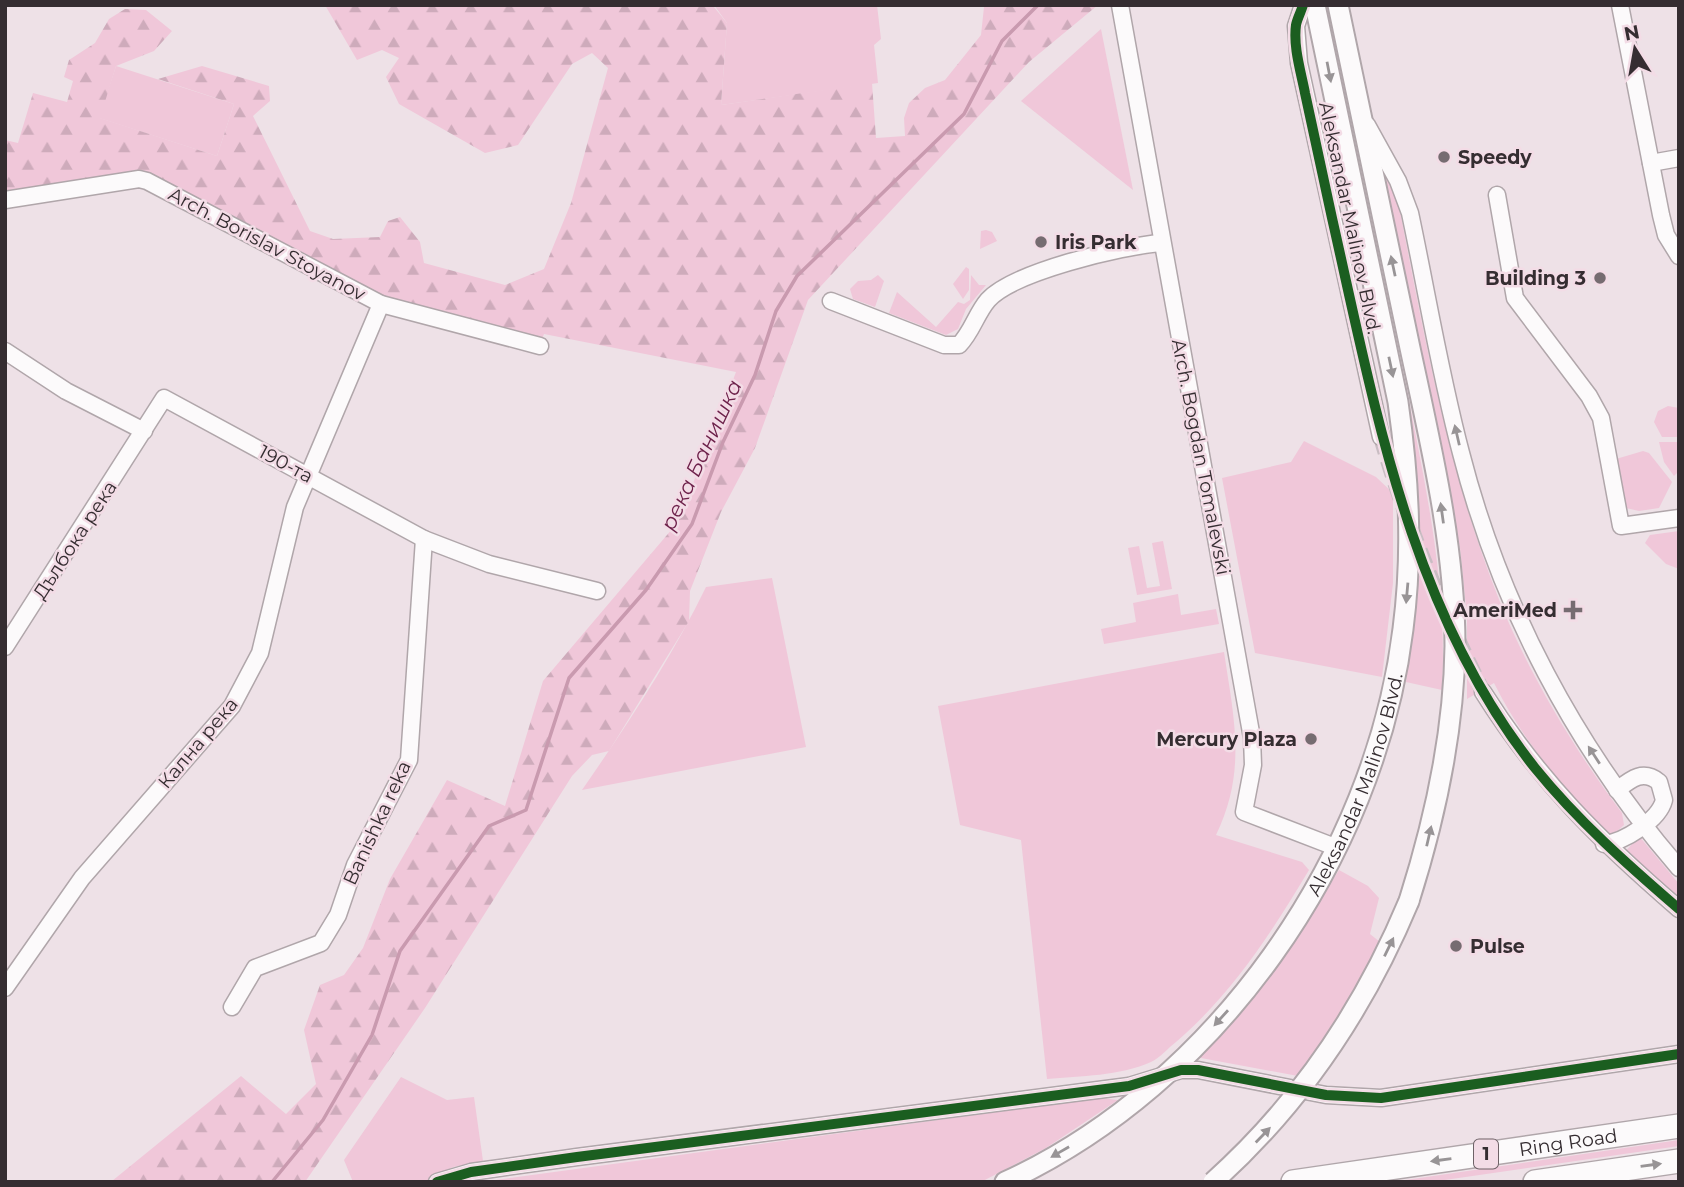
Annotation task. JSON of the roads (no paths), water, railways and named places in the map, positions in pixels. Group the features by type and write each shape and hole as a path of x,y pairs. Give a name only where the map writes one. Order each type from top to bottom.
{"highway":[{"name":"Ring Road","path":"1293,1182 1679,1126"},
{"name":"Ring Road","path":"1535,1182 1679,1161"}],"main road":[{"name":"Aleksandar Malinov Blvd.","path":"1005,1182 1069,1147 1124,1109 1166,1074 1223,1017 1297,915 1335,847 1379,739 1394,680 1406,596 1410,510 1398,402 1315,5"},
{"name":"Aleksandar Malinov Blvd.","path":"1213,1182 1271,1126 1324,1059 1369,988 1409,901 1427,844 1441,780 1452,700 1455,646 1451,576 1434,459 1338,5"}],"street":[{"name":"Arch. Bogdan Tomalevski","path":"1120,5 1252,738 1253,765 1244,812 1335,847"},
{"name":"Aleksandar Malinov Blvd.","path":"1303,5 1296,26 1299,63 1381,438"},
{"path":"1620,5 1666,235 1679,256"},
{"name":"Aleksandar Malinov Blvd.","path":"1361,113 1398,181 1410,213 1461,452 1485,532 1513,605 1569,717 1642,825 1679,868"},
{"path":"1651,163 1679,158"},
{"name":"Arch. Borislav Stoyanov","path":"5,200 139,179 147,181 381,304 533,344"},
{"path":"1497,195 1515,298 1589,396 1601,418 1621,526 1679,518"},
{"path":"831,301 944,345 959,345 968,336 989,299 1006,287 1054,268 1140,244 1161,243"},
{"name":"Кална река","path":"5,988 82,878 232,706 247,681 260,653 295,507 381,304"},
{"path":"5,352 66,391 144,432"},
{"name":"190-та","path":"144,432 164,398 424,539 489,564 597,591"},
{"name":"Дълбока река","path":"5,648 144,432"},
{"name":"Banishka reka","path":"232,1007 255,968 321,943 338,915 355,865 409,760 424,539"},
{"path":"1483,692 1535,769 1604,844 1679,909"},
{"path":"1604,844 1623,839 1663,806 1664,793 1659,782 1648,776 1636,776 1617,790"},
{"path":"437,1182 471,1172 577,1157 1129,1086 1166,1074 1198,1070 1326,1095 1381,1098 1679,1054"}],"waterway":[{"name":"река Банишка","path":"272,1182 323,1120 372,1035 400,951 489,826 526,810 569,678 646,590 692,524 723,442 755,375 776,311 797,276 964,114 1002,41 1038,5"}],"tunnel":[{"path":"1381,437 1426,567 1483,692"}],"place":[{"name":"Speedy","path":"1444,157"},
{"name":"Iris Park","path":"1041,242"},
{"name":"Building 3","path":"1600,278"},
{"name":"AmeriMed","path":"1573,610"},
{"name":"Mercury Plaza","path":"1311,739"},
{"name":"Pulse","path":"1456,946"}]}
